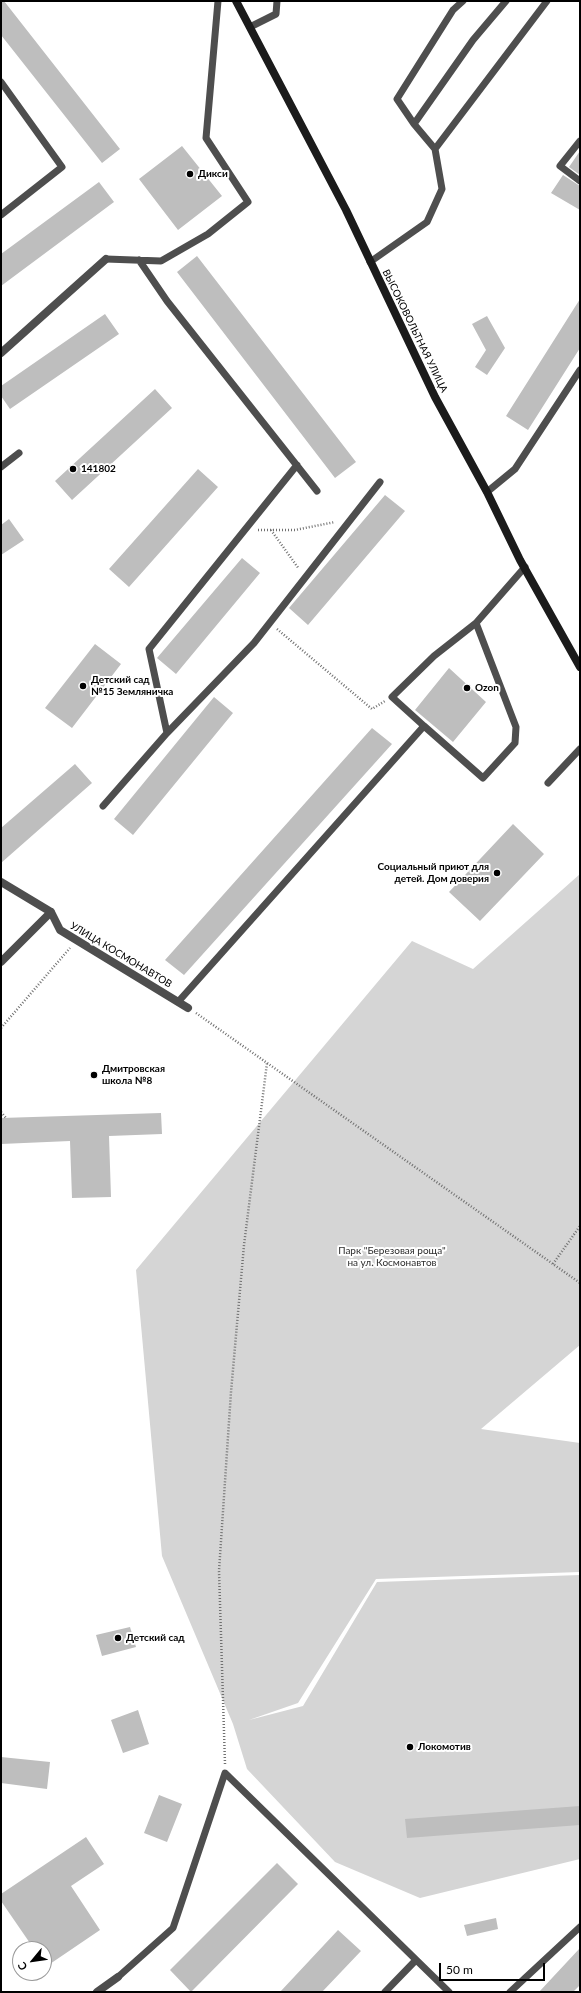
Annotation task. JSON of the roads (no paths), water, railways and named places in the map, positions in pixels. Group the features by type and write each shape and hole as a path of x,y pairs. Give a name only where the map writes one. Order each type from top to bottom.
{"main road":[{"name":"ВЫСОКОВОЛЬТНАЯ УЛИЦА","path":"236,1 346,210 435,397 580,667"}],"street":[{"path":"1,353 106,259"},
{"path":"1,882 51,912 1,962"},
{"name":"УЛИЦА КОСМОНАВТОВ","path":"51,912 60,930 188,1008"},
{"path":"97,1992 118,1976"}],"lane":[{"path":"106,259 161,261 208,234 248,202 206,138 218,1"},
{"path":"250,27 276,14 277,1"},
{"path":"370,262 426,222 442,189 435,149 414,124 397,99 453,10 463,1"},
{"path":"414,124 473,40 506,1"},
{"path":"435,149 547,1"},
{"path":"1,82 62,167 1,215"},
{"path":"580,141 560,166 580,181"},
{"path":"139,260 166,301 317,491"},
{"path":"487,492 515,469 580,370"},
{"path":"1,467 20,453"},
{"path":"167,733 149,650 297,465"},
{"path":"103,806 167,733 254,643 380,482"},
{"path":"476,623 516,727 515,742 483,778 392,697 434,656 476,623 525,567"},
{"path":"178,1002 424,726"},
{"path":"548,783 580,749"},
{"path":"118,1976 173,1928 225,1773 449,1992"},
{"path":"510,1992 580,1927"},
{"path":"385,1992 416,1960"}],"place":[{"name":"Дикси","path":"190,174"},
{"name":"141802","path":"73,469"},
{"name":"Детский сад №15 Земляничка","path":"83,686"},
{"name":"Ozon","path":"467,688"},
{"name":"Социальный приют для детей. Дом доверия","path":"497,873"},
{"name":"Дмитровская школа №8","path":"94,1075"},
{"name":"Детский сад","path":"118,1638"},
{"name":"Локомотив","path":"410,1747"}],"park label":[{"name":"Парк \"Березовая роща\" на ул. Космонавтов","path":"392,1256"}]}
